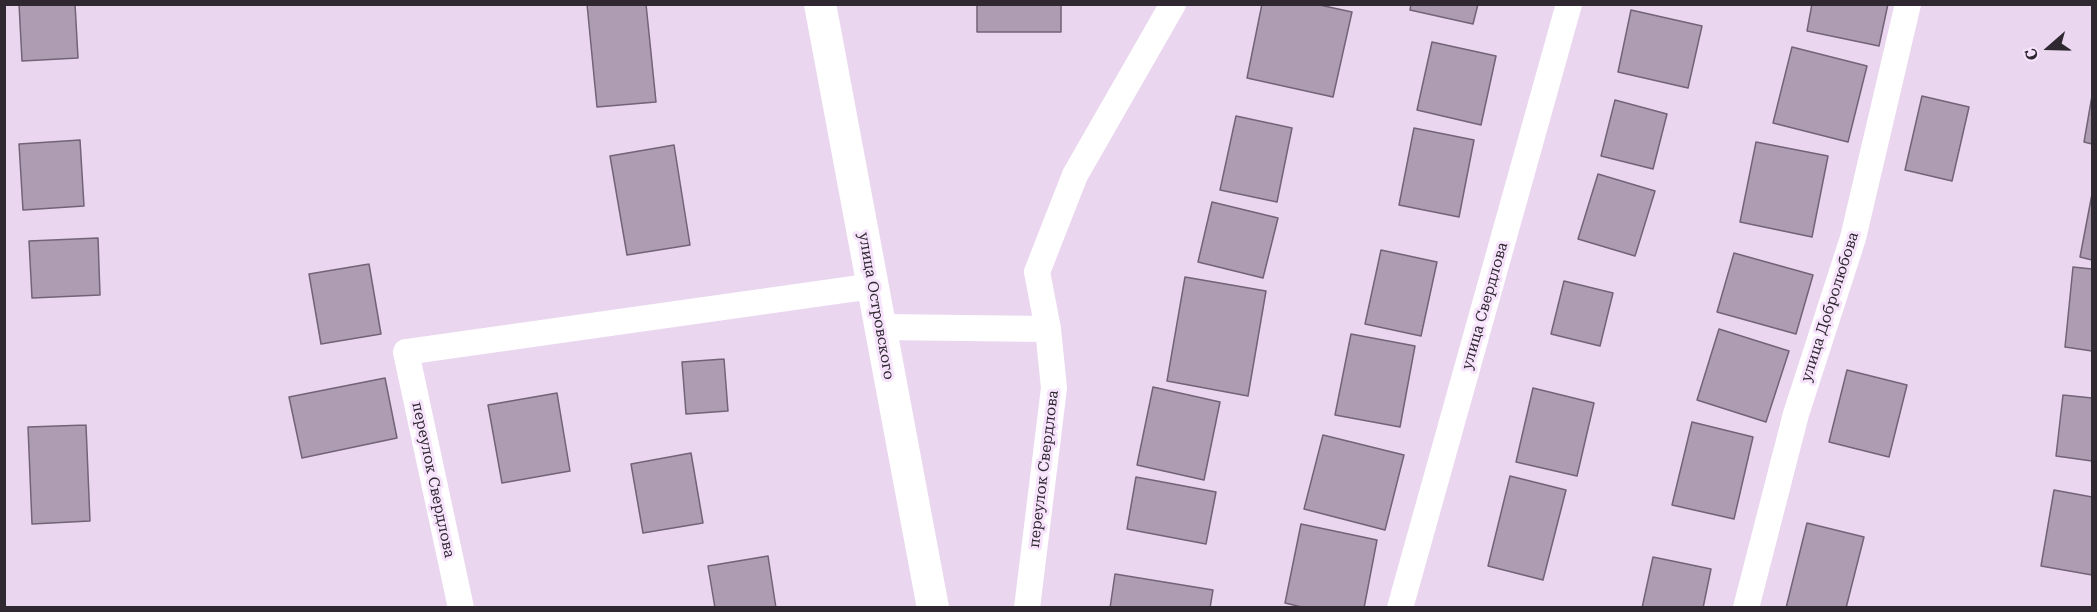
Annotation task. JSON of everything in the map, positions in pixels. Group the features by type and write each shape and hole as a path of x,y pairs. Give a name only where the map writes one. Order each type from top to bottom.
{"street":[{"name":"улица Островского","path":"819,4 933,608"},
{"name":"переулок Свердлова","path":"1027,608 1054,388 1048,329 1036,272 1075,175 1173,4"},
{"name":"улица Свердлова","path":"1401,608 1569,4"},
{"name":"улица Добролюбова","path":"1746,608 1796,414 1853,238 1908,4"},
{"name":"переулок Свердлова","path":"461,608 406,352 873,286"},
{"path":"879,327 1048,329"}],"building":[{"path":"19,4 75,4 78,58 22,61"},
{"path":"587,4 646,4 656,102 597,107"},
{"path":"977,4 1061,4 1061,32 977,32"},
{"path":"1262,4 1315,4 1352,12 1333,97 1247,78"},
{"path":"1411,4 1478,4 1473,24 1410,10"},
{"path":"1812,4 1888,4 1879,46 1807,31"},
{"path":"1631,10 1702,26 1688,88 1618,72"},
{"path":"1432,42 1496,56 1481,125 1417,110"},
{"path":"1792,47 1867,66 1848,142 1773,123"},
{"path":"1922,96 1969,107 1952,181 1905,170"},
{"path":"2092,96 2092,144 2084,142"},
{"path":"1615,100 1667,114 1653,169 1601,156"},
{"path":"1236,116 1292,128 1277,202 1220,190"},
{"path":"1414,128 1474,140 1459,217 1399,205"},
{"path":"80,140 84,206 23,210 19,144"},
{"path":"1756,142 1828,156 1812,237 1740,222"},
{"path":"674,145 690,245 627,255 610,156"},
{"path":"1598,174 1655,191 1635,256 1578,239"},
{"path":"2092,194 2092,260 2080,257"},
{"path":"1212,202 1278,218 1263,278 1198,262"},
{"path":"98,238 100,295 32,298 29,241"},
{"path":"1381,250 1437,262 1421,336 1365,324"},
{"path":"1734,253 1813,275 1796,334 1717,312"},
{"path":"369,264 381,334 321,344 309,274"},
{"path":"2073,267 2092,269 2092,351 2065,347"},
{"path":"1185,277 1266,291 1248,396 1167,381"},
{"path":"1564,281 1613,293 1600,346 1551,334"},
{"path":"1719,329 1789,351 1766,422 1697,400"},
{"path":"1351,334 1415,346 1400,427 1335,415"},
{"path":"724,359 728,411 686,414 682,362"},
{"path":"1847,370 1907,385 1889,457 1829,442"},
{"path":"385,378 397,438 302,458 289,397"},
{"path":"1153,387 1220,402 1204,480 1137,465"},
{"path":"1533,388 1594,403 1577,476 1516,462"},
{"path":"557,393 570,471 502,483 488,405"},
{"path":"2063,395 2092,398 2092,461 2056,456"},
{"path":"1692,422 1753,437 1734,519 1672,505"},
{"path":"86,425 90,521 32,524 28,427"},
{"path":"1323,435 1404,455 1385,530 1304,509"},
{"path":"691,453 703,523 643,533 631,464"},
{"path":"1510,476 1566,490 1543,580 1488,566"},
{"path":"1136,477 1216,492 1206,544 1127,529"},
{"path":"2054,490 2092,497 2092,575 2041,566"},
{"path":"1807,523 1864,537 1846,608 1786,608"},
{"path":"1301,524 1377,540 1364,608 1306,608 1285,603"},
{"path":"768,556 776,608 715,608 708,566"},
{"path":"1653,557 1711,569 1703,608 1642,608"},
{"path":"1115,574 1213,590 1210,608 1110,608"}]}
